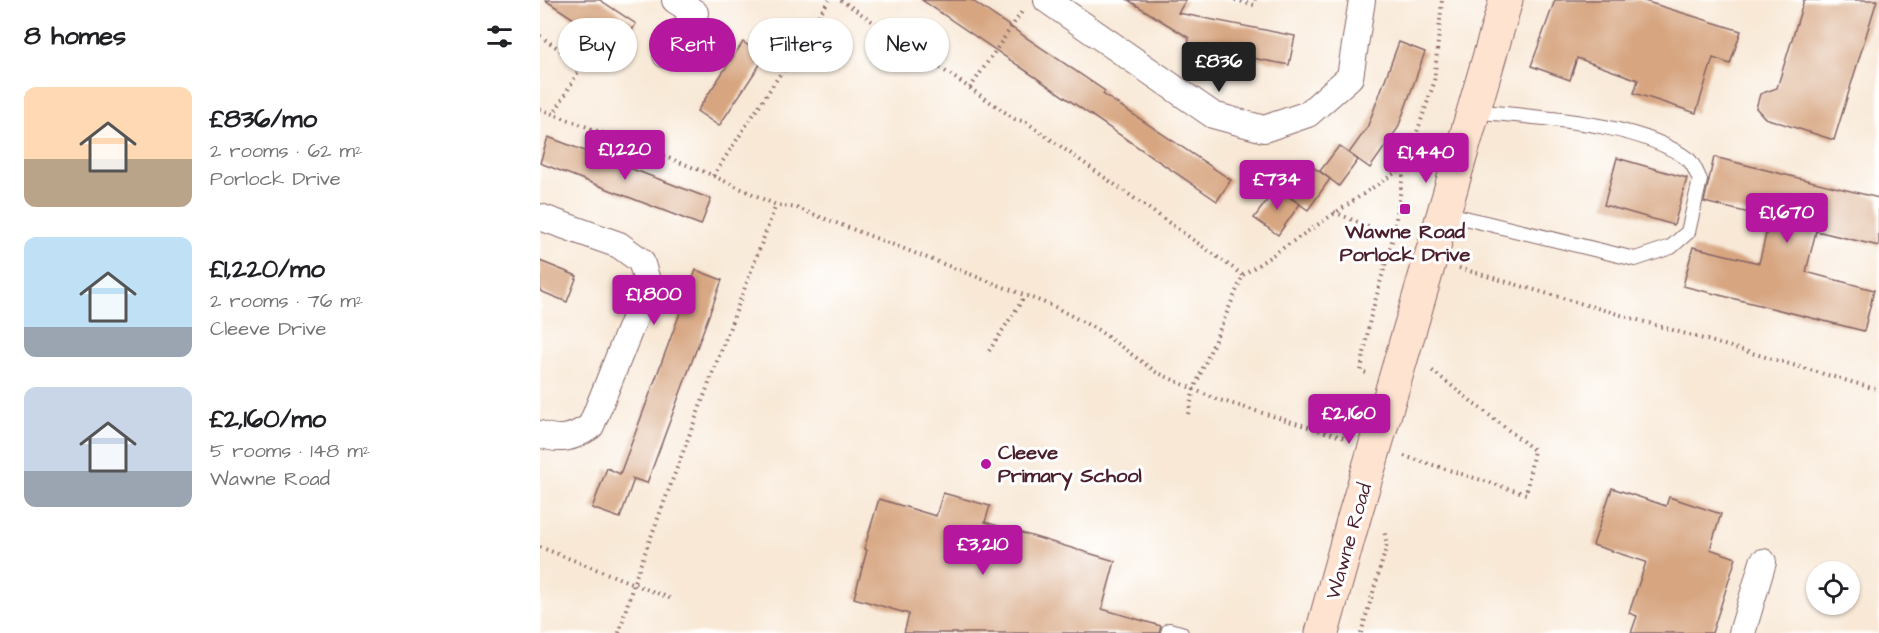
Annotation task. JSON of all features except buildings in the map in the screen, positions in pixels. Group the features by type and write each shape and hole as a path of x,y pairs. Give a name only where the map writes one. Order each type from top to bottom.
{"street":[{"path":"675,0 695,13 692,18"},
{"path":"1047,0 1213,115 1264,129 1308,114 1350,77 1362,0"},
{"name":"Wawne Road","path":"1322,633 1506,0"},
{"path":"540,217 619,245 641,261 648,284 591,426 573,439 550,438 540,434"},
{"path":"1742,633 1763,561"}],"lane":[{"path":"1444,213 1635,260 1671,247 1688,232 1700,180 1690,161 1651,140 1582,123 1474,111"}],"path":[{"path":"713,176 829,0"},
{"path":"841,0 1015,119 1026,122 1243,275"},
{"path":"970,88 1030,0"},
{"path":"1236,0 1254,4 1255,0"},
{"path":"1394,382 1361,371 1370,319 1393,237 1406,166 1434,83 1442,0"},
{"path":"540,36 582,65 554,114"},
{"path":"540,109 713,176 776,205 797,208 1053,306 1098,330 1156,372 1213,398"},
{"path":"1188,414 1194,389 1243,275 1406,166"},
{"path":"619,633 634,582 776,205"},
{"path":"1334,212 1393,237"},
{"path":"1430,259 1879,390"},
{"path":"989,351 1025,296"},
{"path":"540,547 634,582 672,599"}],"place":[{"name":"Wawne Road Porlock Drive","path":"1405,209"},
{"name":"Cleeve Primary School","path":"986,464"}]}
